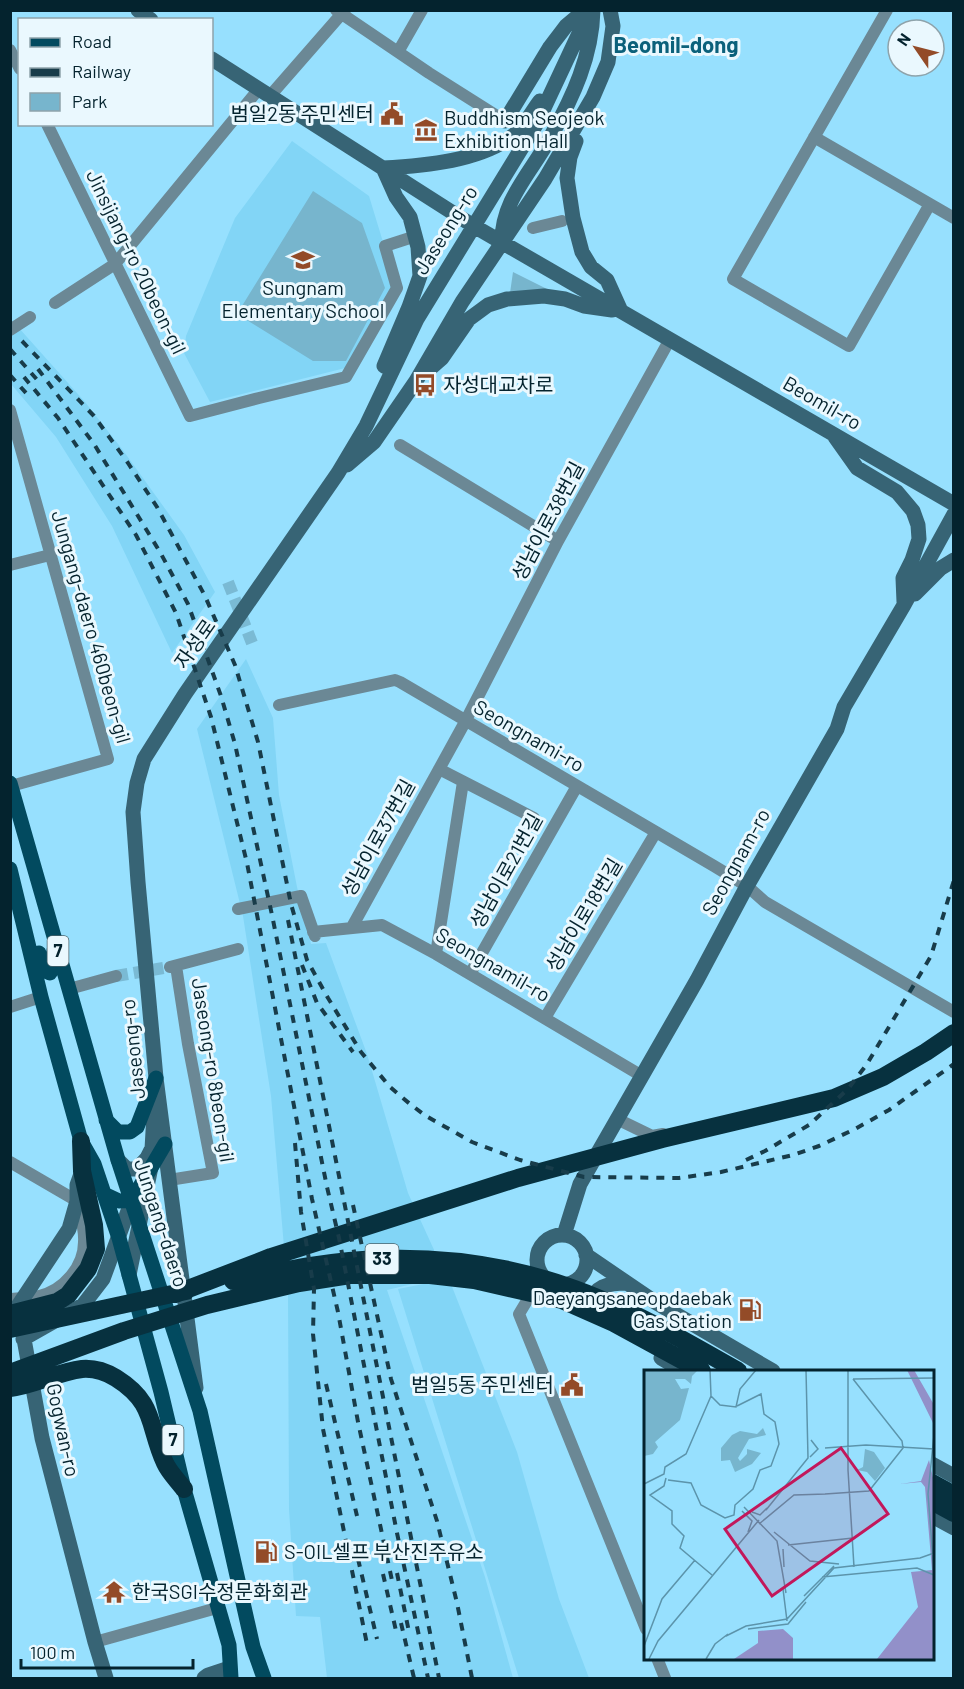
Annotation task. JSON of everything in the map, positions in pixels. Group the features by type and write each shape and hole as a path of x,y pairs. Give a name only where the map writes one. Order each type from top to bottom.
{"highway":[{"path":"175,1294 271,1257 518,1178 662,1139 834,1098 883,1077 954,1033"},
{"path":"662,1139 743,1129 855,1101 954,1046"},
{"path":"10,1314 57,1302 75,1288 88,1269 96,1249 89,1228 81,1141"},
{"name":"33","path":"17,1334 175,1294 272,1273 380,1259 418,1259 464,1263 564,1285 617,1307 736,1370"},
{"name":"33","path":"12,1380 124,1331 207,1305 299,1283 350,1275 430,1275 474,1280 562,1300 614,1323 700,1370"},
{"path":"12,1380 82,1369 100,1370 126,1384 139,1396 149,1412 165,1463 184,1488"},
{"path":"934,1484 954,1495"},
{"path":"934,1502 954,1513"}],"main road":[{"path":"505,120 555,40 566,26 585,10"},
{"name":"Jaseong-ro","path":"239,619 338,473 366,426 417,319 472,225 537,123 591,10"},
{"name":"Jaseong-ro","path":"502,243 502,227 507,208 552,136 578,82 592,36 591,10"},
{"name":"Jaseong-ro","path":"338,473 374,442 416,381 462,302 545,179 578,124 608,62 614,26 610,10"},
{"path":"213,60 263,94 472,225"},
{"path":"383,168 415,166 454,159 494,148 516,133 557,81"},
{"path":"578,124 578,137 570,157 567,178 573,218 582,252 591,267 607,280 621,311"},
{"path":"366,426 378,380 420,276 416,236 410,217 396,197 383,168"},
{"name":"Beomil-ro","path":"472,225 954,504"},
{"path":"416,381 442,358 469,319 488,305 507,299 544,296 565,299 584,306 621,311"},
{"path":"832,433 858,468 897,492 913,511 918,525 919,539 903,578 904,605"},
{"name":"Seongnam-ro","path":"564,1235 580,1184 697,980 747,886 837,729 844,707 954,514"},
{"path":"904,605 941,568 954,560"},
{"name":"자성로","path":"185,694 239,619"},
{"name":"Jaseong-ro","path":"185,694 144,759 137,783 133,812 156,1078 159,1144 169,1180 200,1411"},
{"name":"Jungang-daero","path":"11,784 105,1119 200,1411 253,1647 264,1678"},
{"name":"7","path":"10,869 41,998 81,1141 94,1164 129,1275 184,1488 229,1645 230,1673"},
{"path":"19,903 30,922 47,973 52,971 55,940"},
{"path":"105,1119 118,1132 130,1132 137,1127 156,1078"},
{"path":"118,1160 128,1169 137,1169 159,1144"},
{"path":"129,1275 151,1167 159,1144"},
{"path":"17,1334 83,1305 103,1279 132,1200 151,1167"},
{"name":"Gogwan-ro","path":"82,1171 76,1185 77,1200 69,1229 18,1306 17,1334 42,1438 106,1678"},
{"path":"104,1194 119,1201 132,1200"},
{"path":"564,1285 579,1278 586,1264 586,1255 579,1241 564,1235 549,1238 538,1251 538,1268 542,1275 548,1280 564,1285 587,1309 640,1346 681,1370"},
{"path":"586,1255 655,1302 771,1370"},
{"path":"587,1309 590,1299 601,1287 610,1283 627,1283"},
{"path":"934,1465 954,1476"},
{"path":"934,1517 954,1528"},
{"path":"204,1678 208,1675 230,1673"}],"street":[{"path":"398,52 422,10"},
{"path":"887,10 733,279 849,346 930,204"},
{"path":"55,303 115,264 263,94 341,12 398,52 505,120"},
{"path":"10,50 18,65"},
{"name":"Jinsijang-ro 20beon-gil","path":"48,126 190,416 346,377 397,288 386,246 416,236"},
{"path":"814,137 930,204 952,212"},
{"path":"533,228 562,221"},
{"path":"10,330 30,317"},
{"name":"성남이로38번길","path":"465,722 558,541 669,340"},
{"name":"Jungang-daero 460beon-gil","path":"10,410 108,759 11,784"},
{"path":"400,445 558,541"},
{"path":"10,565 50,555"},
{"name":"Seongnami-ro","path":"279,705 395,680 747,886 765,902 954,1012"},
{"name":"성남이로37번길","path":"352,927 465,722"},
{"name":"성남이로37번길","path":"439,769 534,818"},
{"path":"436,954 463,782"},
{"name":"성남이로21번길","path":"470,974 576,786"},
{"name":"성남이로18번길","path":"545,1018 656,832"},
{"name":"Seongnamil-ro","path":"238,909 301,896 314,934 352,927 382,925 436,954 642,1076"},
{"name":"Jaseong-ro 8beon-gil","path":"169,1180 213,1173 173,967 238,949"},
{"path":"69,989 116,976"},
{"path":"10,1007 41,998"},
{"path":"617,1119 652,1136 816,1099 867,1082 909,1059 954,1028"},
{"path":"605,1141 628,1152 833,1104 915,1068 954,1046"},
{"path":"10,1162 77,1200 89,1228 78,1266 62,1286 40,1296 10,1299"},
{"path":"542,1275 519,1314 644,1624"},
{"path":"95,1642 217,1608"},
{"path":"657,1659 665,1678"}],"shaded area":[{"name":"Sungnam Elementary School","path":"292,141 369,196 397,288 353,366 210,402 184,353 186,336 235,218"},
{"path":"10,318 85,402 122,449 184,535 215,592 172,653 112,526 56,437 11,384"},
{"path":"246,659 273,718 279,795 311,944 326,943 367,1054 408,1193 446,1276 387,1290 485,1577 513,1678 327,1678 320,1617 296,1616 289,1509 288,1293 271,1096 243,916 197,729"},
{"path":"449,1279 517,1452 559,1599 589,1678 519,1678 398,1289"}],"green space":[{"path":"313,191 362,223 385,288 346,361 313,361 237,314"},
{"path":"513,272 547,289 510,293"}],"tunnel":[{"path":"228,582 252,643"},
{"path":"116,976 169,967"}],"railway":[{"path":"22,341 94,416 128,463 157,507 205,596 235,665 258,742 291,904 307,960 361,1052 390,1087 410,1104 426,1116 472,1142 520,1160 584,1177 679,1178 721,1172 793,1155 819,1146 889,1110 954,1064"},
{"path":"10,349 40,383"},
{"path":"38,369 94,444 160,552 188,604 221,696 235,744 272,915 428,1678"},
{"path":"10,375 26,393"},
{"path":"24,377 58,418 136,535 176,613 211,717 247,863 312,1199 338,1312 358,1422 393,1585"},
{"path":"746,1160 809,1125 848,1089 867,1064 931,956 954,880"},
{"path":"288,920 439,1678"},
{"path":"302,965 317,1003 353,1052"},
{"path":"295,1143 301,1212 314,1289 313,1334 323,1429 367,1644"},
{"path":"353,1205 391,1379 437,1521 472,1678"},
{"path":"326,1384 357,1516"},
{"path":"358,1559 377,1639"},
{"path":"397,1573 409,1632"},
{"path":"383,1574 397,1635"},
{"path":"401,1623 414,1678"}],"place":[{"name":"범일2동 주민센터","path":"392,114"},
{"name":"Buddhism Seojeok Exhibition Hall","path":"426,130"},
{"name":"Sungnam Elementary School","path":"303,260"},
{"name":"자성대교차로","path":"425,385"},
{"name":"Daeyangsaneopdaebak Gas Station","path":"750,1310"},
{"name":"범일5동 주민센터","path":"572,1385"},
{"name":"S-OIL셀프 부산진주유소","path":"266,1552"},
{"name":"한국SGI수정문화회관","path":"114,1592"}],"district":[{"name":"Beomil-dong","path":"676,45"}]}
